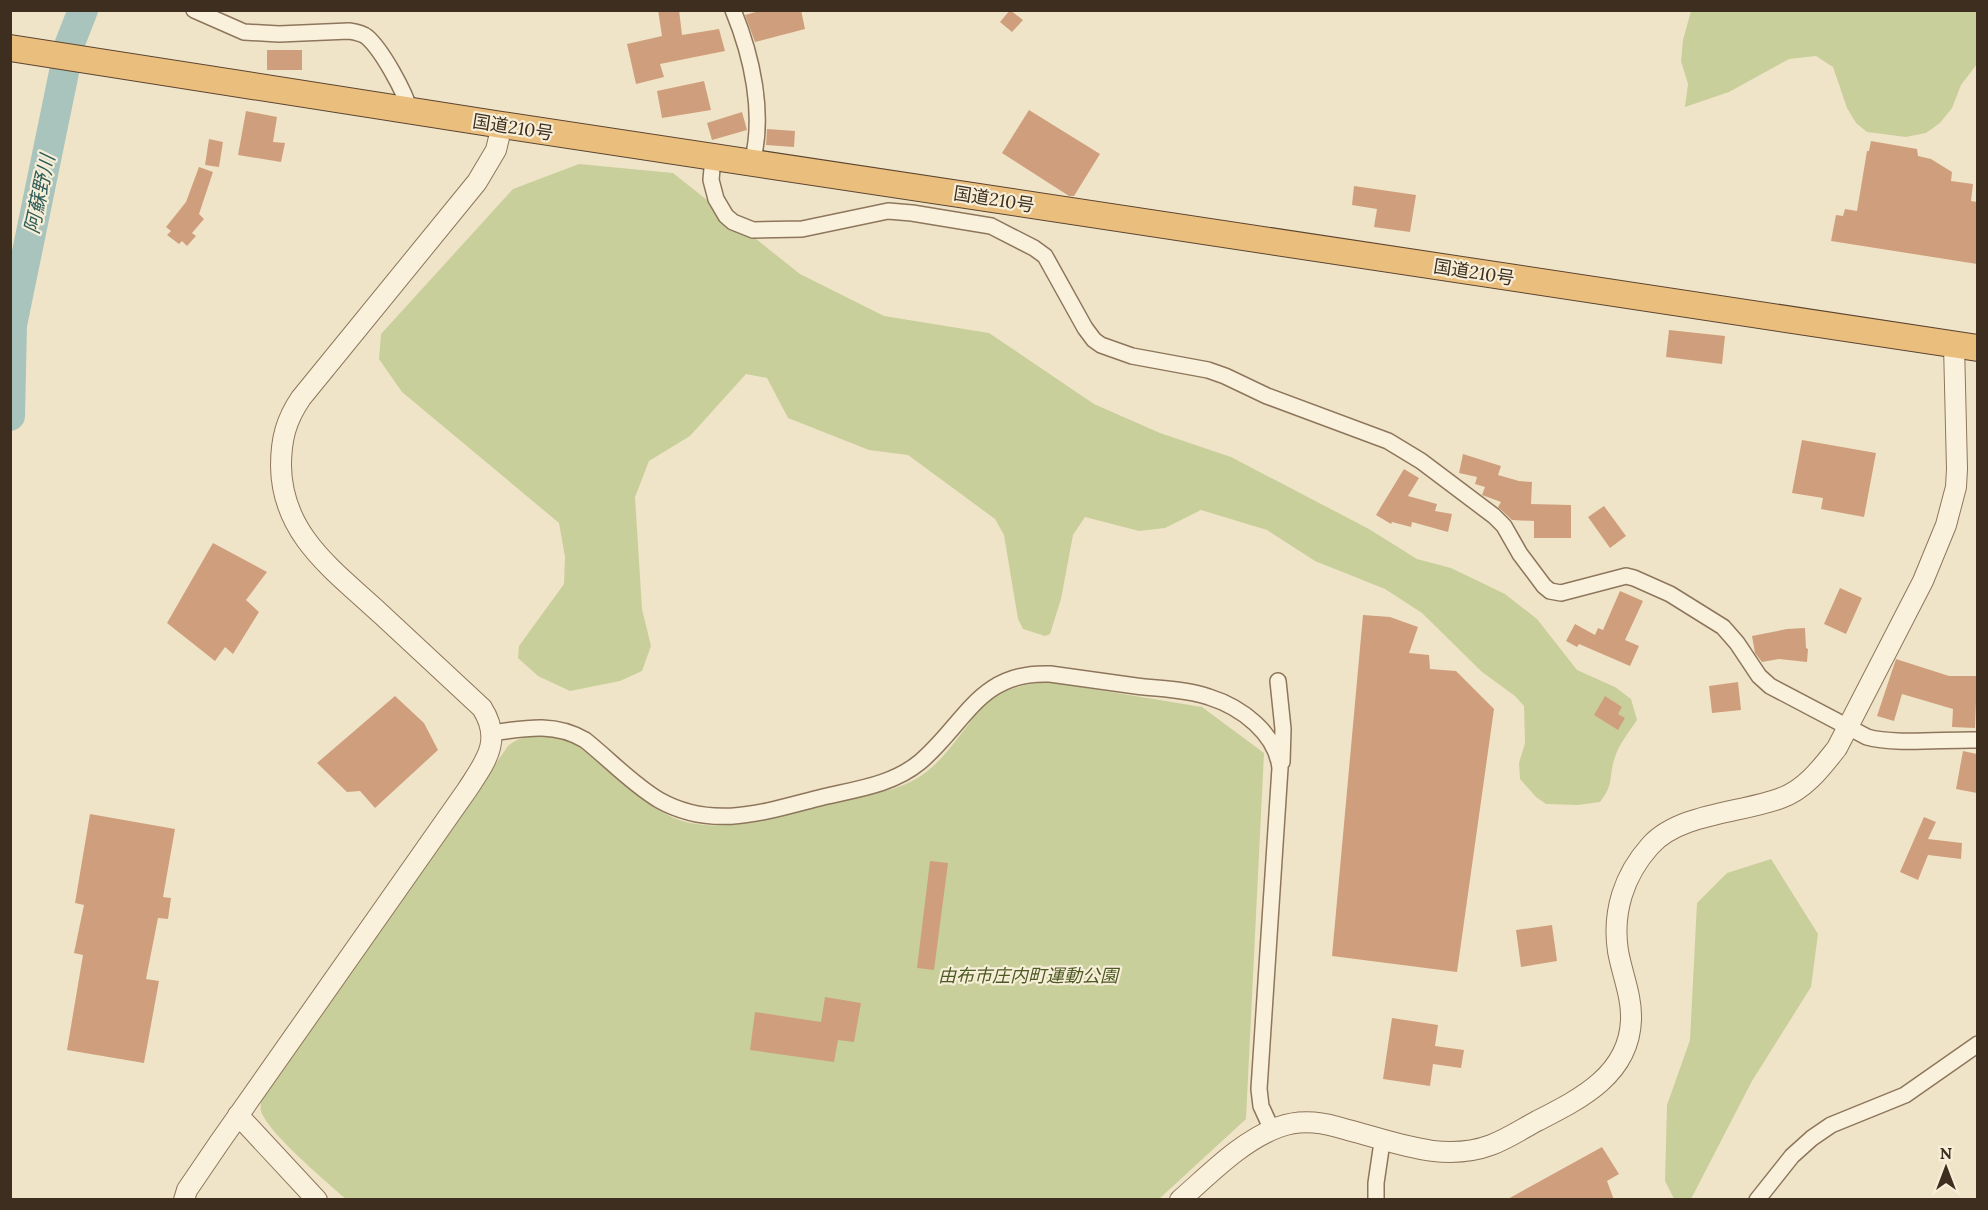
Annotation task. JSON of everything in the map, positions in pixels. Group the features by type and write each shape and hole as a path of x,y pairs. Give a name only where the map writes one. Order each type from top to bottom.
{"highway":[{"name":"国道210号","path":"10,48 410,111 1966,346"}],"street":[{"path":"194,10 244,32 279,34 349,31 359,33 375,45 406,97 410,111"},
{"path":"733,10 748,51 758,117 756,150 752,163"},
{"path":"183,1200 187,1190 238,1115 467,790 488,756 492,733 482,708 325,562 301,535 286,503 281,475 281,446 286,424 301,398 477,182 496,150 502,125"},
{"path":"713,157 711,180 716,199 726,216 733,222 753,230 802,229 888,211 991,226 1045,256 1085,328 1101,345 1132,356 1208,370 1267,396 1388,441 1412,454 1494,516 1504,526 1520,554 1550,591 1561,593 1626,576 1634,578 1670,594 1723,627 1737,643 1759,676 1770,686 1848,727 1877,740 1977,740"},
{"path":"1180,1200 1254,1140 1272,1130 1290,1124 1313,1122 1423,1150 1462,1152 1492,1144 1559,1110 1592,1090 1613,1070 1622,1056 1630,1030 1629,998 1618,952 1617,924 1623,891 1636,864 1654,841 1669,830 1704,818 1783,798 1803,785 1837,748 1923,581 1947,525 1956,487 1966,346"},
{"path":"492,733 548,727 575,734 658,799 709,817 731,817 893,780 921,761 991,687 1012,678 1050,674 1198,694 1228,704 1256,724 1269,740 1278,755 1281,777"},
{"path":"1272,1130 1261,1106 1259,1089 1281,777 1282,729 1278,681"},
{"path":"1757,1200 1792,1156 1812,1138 1831,1125 1905,1095 1977,1044"},
{"path":"238,1115 317,1200"},
{"path":"1376,1200 1381,1149"}],"green space":[{"path":"1691,11 1977,11 1977,64 1961,85 1952,108 1940,123 1926,133 1906,137 1867,132 1856,123 1847,108 1833,67 1816,56 1789,59 1729,92 1685,107 1688,84 1681,61 1683,40"},
{"path":"579,164 673,173 800,274 884,316 989,333 1094,404 1160,433 1231,457 1369,529 1417,559 1451,568 1505,594 1537,619 1577,670 1615,687 1631,699 1637,720 1617,752 1605,795 1600,802 1578,805 1546,804 1536,797 1520,779 1519,763 1525,743 1524,706 1515,696 1482,672 1422,613 1385,589 1315,561 1267,530 1201,510 1165,528 1139,531 1085,517 1073,535 1061,599 1050,634 1045,636 1023,629 1018,619 1004,535 995,519 908,455 869,450 788,418 767,378 746,374 690,436 649,461 635,497 642,609 651,646 642,671 620,681 570,691 538,676 518,658 519,646 564,584 565,557 559,523 402,392 379,359 381,334 513,189"},
{"name":"由布市庄内町運動公園","path":"1050,682 1202,707 1264,753 1246,1119 1159,1199 346,1199 299,1157 266,1120 261,1109 262,1097 508,746 514,742 533,735 549,734 563,738 577,744 637,795 672,817 697,824 740,824 893,789 906,784 928,771 936,763 952,746 985,702 1002,692 1018,687"},
{"path":"1771,859 1818,934 1811,987 1752,1081 1691,1199 1674,1199 1665,1181 1667,1105 1690,1040 1697,903 1727,873"}],"building":[{"path":"658,10 679,10 682,35 719,29 725,51 660,64 664,77 636,84 627,44 662,36"},
{"path":"763,10 801,10 805,29 755,42 745,15"},
{"path":"1010,10 1023,20 1012,32 1000,22"},
{"path":"267,50 302,50 302,70 267,70"},
{"path":"704,81 711,110 662,118 657,91"},
{"path":"1029,110 1100,154 1074,196 1069,196 1002,153"},
{"path":"246,111 277,117 273,142 285,143 281,162 238,155"},
{"path":"742,112 747,130 712,140 707,123"},
{"path":"767,129 795,131 794,147 766,145"},
{"path":"209,139 223,142 219,167 205,165"},
{"path":"1871,141 1917,149 1918,156 1931,159 1952,172 1951,181 1973,184 1971,201 1977,202 1977,264 1831,241 1836,215 1843,216 1845,209 1857,211 1867,151 1869,151"},
{"path":"199,167 213,172 199,214 204,219 192,233 196,236 187,246 182,241 179,244 167,235 171,231 166,227 186,202"},
{"path":"1354,186 1416,195 1410,232 1374,227 1377,209 1352,205"},
{"path":"1669,330 1725,336 1722,364 1666,357"},
{"path":"1802,440 1876,453 1864,517 1821,509 1823,498 1792,493"},
{"path":"1463,454 1501,466 1498,475 1532,482 1531,504 1571,505 1571,538 1534,538 1534,521 1512,520 1498,507 1501,502 1482,495 1485,487 1475,484 1477,477 1459,473"},
{"path":"1404,469 1419,478 1408,496 1437,504 1435,511 1452,514 1448,532 1412,522 1411,527 1392,522 1391,524 1376,515"},
{"path":"1604,506 1626,536 1610,548 1588,517"},
{"path":"213,543 267,572 246,600 259,612 233,654 225,647 215,661 167,623"},
{"path":"1840,588 1862,598 1846,634 1824,624"},
{"path":"1620,591 1643,601 1625,640 1639,646 1630,666 1579,644 1577,647 1566,641 1575,624 1595,635 1598,628 1603,630"},
{"path":"1363,615 1390,617 1418,627 1409,653 1429,655 1430,669 1456,671 1494,709 1457,972 1332,956"},
{"path":"1805,628 1807,662 1779,659 1762,662 1755,653 1752,636"},
{"path":"1896,659 1949,676 1977,676 1975,728 1952,727 1953,709 1902,694 1894,721 1877,716"},
{"path":"1738,682 1741,710 1712,713 1709,686"},
{"path":"395,696 424,723 438,750 375,808 360,791 347,792 317,763"},
{"path":"1605,696 1622,707 1618,714 1625,718 1618,730 1594,715"},
{"path":"1963,751 1977,754 1977,793 1956,789"},
{"path":"90,814 175,829 163,897 171,898 168,919 158,918 146,979 159,981 144,1063 67,1050 83,955 74,953 84,905 75,903"},
{"path":"1924,817 1936,822 1928,839 1962,843 1961,859 1928,855 1918,880 1900,872"},
{"path":"930,861 948,863 934,970 917,968"},
{"path":"1552,925 1557,961 1521,967 1516,930"},
{"path":"825,997 861,1003 854,1042 838,1040 834,1062 750,1050 755,1012 821,1022"},
{"path":"1392,1018 1438,1025 1435,1046 1464,1050 1461,1068 1433,1064 1430,1086 1383,1079"},
{"path":"1602,1147 1619,1174 1607,1181 1614,1200 1506,1200"}],"waterway":[{"name":"阿蘇野川","path":"10,416 12,325 70,43 83,10"}]}
